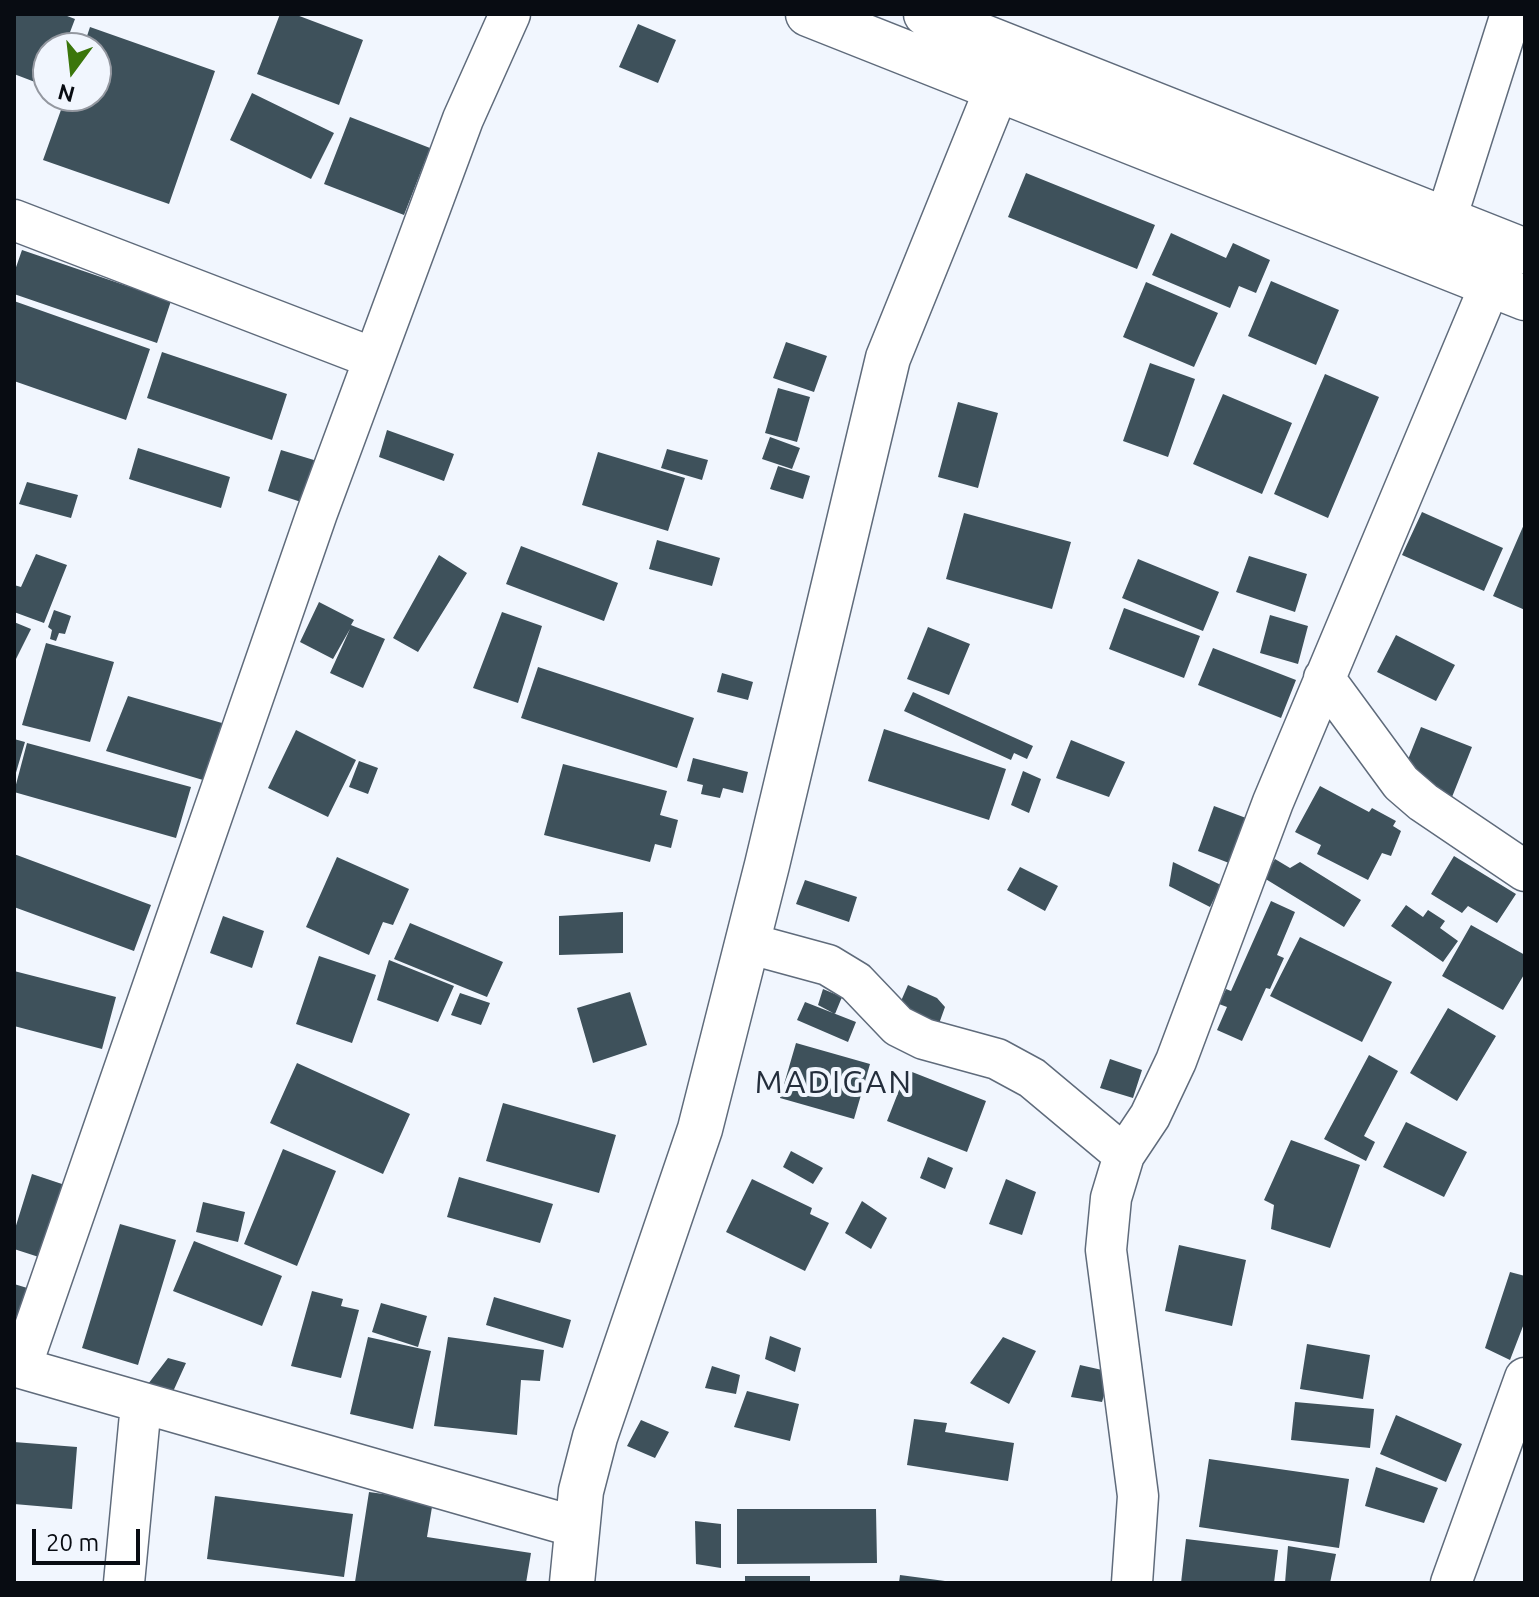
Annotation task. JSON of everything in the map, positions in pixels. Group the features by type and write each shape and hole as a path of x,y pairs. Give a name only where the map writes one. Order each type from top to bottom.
{"street":[{"path":"510,14 463,119 373,358 17,1366 576,1527"},
{"path":"808,14 1508,290 1324,678 1273,802 1176,1061 1150,1116 1124,1155 1111,1198 1106,1250 1138,1496 1132,1583"},
{"path":"926,14 1445,222 1525,251"},
{"path":"1445,222 1511,14"},
{"path":"572,1583 576,1527 595,1437 686,1176 747,943 888,358 997,89"},
{"path":"14,220 373,358"},
{"path":"1324,678 1401,783 1423,802 1525,871"},
{"path":"747,943 828,965 856,982 898,1026 924,1039 997,1059 1032,1078 1124,1155"},
{"path":"1451,1583 1525,1378"},
{"path":"124,1583 141,1404"}],"building":[{"path":"14,14 62,14 75,19 70,32 32,32 32,81 14,74"},
{"path":"280,14 294,14 363,40 339,105 257,74"},
{"path":"638,24 676,40 658,83 619,67"},
{"path":"112,35 215,71 169,204 43,160 60,112 112,112"},
{"path":"252,93 334,133 311,179 230,140"},
{"path":"350,117 430,148 404,215 324,184"},
{"path":"1026,173 1155,225 1137,269 1008,217"},
{"path":"1171,233 1226,258 1233,243 1270,260 1256,293 1239,286 1230,308 1152,275"},
{"path":"22,250 171,301 157,343 14,294 14,273"},
{"path":"1271,281 1339,310 1316,365 1248,336"},
{"path":"1146,282 1218,313 1194,367 1123,337"},
{"path":"14,301 150,349 126,420 14,381"},
{"path":"786,342 827,356 814,392 773,378"},
{"path":"162,352 287,394 272,440 147,398"},
{"path":"1150,363 1195,379 1168,457 1123,441"},
{"path":"1325,374 1379,397 1328,518 1274,494"},
{"path":"778,388 810,397 797,442 765,433"},
{"path":"1223,394 1292,423 1262,494 1193,464"},
{"path":"958,402 998,413 978,488 938,477"},
{"path":"387,430 454,454 444,481 379,457"},
{"path":"770,437 800,448 792,469 762,459"},
{"path":"138,448 230,477 221,508 129,479"},
{"path":"667,449 708,460 702,480 661,468"},
{"path":"281,450 327,464 313,506 268,491"},
{"path":"598,452 685,478 668,531 582,505"},
{"path":"778,466 810,476 803,499 770,489"},
{"path":"27,482 78,495 71,518 19,504"},
{"path":"1422,512 1503,548 1484,591 1402,555"},
{"path":"964,513 1071,542 1052,609 946,579"},
{"path":"1525,522 1525,610 1493,596"},
{"path":"657,540 720,558 712,586 649,569"},
{"path":"521,546 618,583 604,621 506,584"},
{"path":"36,554 67,565 44,623 14,612 14,585 21,587"},
{"path":"439,555 467,573 418,652 393,638"},
{"path":"1249,556 1307,574 1295,612 1236,592"},
{"path":"1138,559 1219,592 1203,631 1122,598"},
{"path":"319,602 354,620 351,625 385,639 363,688 330,673 350,629 333,659 300,642"},
{"path":"1124,608 1200,636 1184,678 1109,649"},
{"path":"54,610 71,616 65,634 59,633 56,641 50,639 52,630 48,627"},
{"path":"502,612 542,626 518,703 473,688"},
{"path":"1270,615 1308,626 1298,664 1260,653"},
{"path":"14,622 31,629 14,663"},
{"path":"928,627 970,644 949,695 907,679"},
{"path":"1396,635 1455,665 1436,701 1377,672"},
{"path":"46,643 114,662 90,742 22,725"},
{"path":"1213,648 1296,680 1281,718 1198,685"},
{"path":"538,667 694,718 677,768 521,718"},
{"path":"722,673 753,682 748,700 717,692"},
{"path":"913,692 1033,746 1027,759 1014,753 1011,760 904,711"},
{"path":"128,696 222,723 203,780 106,751"},
{"path":"1421,727 1472,747 1452,797 1401,777"},
{"path":"884,729 1006,769 989,820 868,781"},
{"path":"296,730 356,760 328,817 268,788"},
{"path":"14,739 25,742 15,776 14,776"},
{"path":"1071,740 1125,762 1109,797 1056,778"},
{"path":"27,743 191,787 176,838 14,792"},
{"path":"693,758 748,772 743,793 723,788 720,798 701,794 703,785 687,781"},
{"path":"359,761 378,768 368,794 349,787"},
{"path":"563,764 667,791 660,815 678,820 671,848 655,844 650,862 544,835"},
{"path":"1023,771 1041,779 1029,813 1011,805"},
{"path":"1320,786 1369,812 1372,808 1396,821 1393,826 1401,831 1391,856 1382,853 1368,880 1317,854 1321,845 1295,832"},
{"path":"1214,806 1246,818 1229,863 1198,851"},
{"path":"14,854 151,905 134,951 14,907"},
{"path":"1454,856 1516,894 1497,923 1468,906 1462,913 1431,894"},
{"path":"337,857 409,889 393,925 383,922 369,955 306,927"},
{"path":"1275,859 1290,868 1300,862 1361,900 1344,927 1264,878"},
{"path":"1173,862 1221,885 1210,907 1169,886"},
{"path":"1020,867 1058,886 1045,911 1007,890"},
{"path":"805,880 857,897 849,922 796,904"},
{"path":"1271,901 1295,912 1277,955 1284,958 1270,989 1266,988 1242,1041 1217,1030 1227,1007 1219,1004 1226,989 1231,991"},
{"path":"1406,905 1423,917 1428,910 1445,921 1440,928 1458,941 1443,962 1391,926"},
{"path":"623,912 623,953 559,955 559,916"},
{"path":"223,916 264,931 252,968 210,953"},
{"path":"410,923 503,962 487,997 394,959"},
{"path":"1471,925 1525,955 1525,973 1503,1010 1442,976"},
{"path":"1300,937 1392,982 1362,1042 1270,996"},
{"path":"319,956 376,975 352,1043 296,1024"},
{"path":"389,960 454,986 438,1022 377,1000"},
{"path":"14,971 116,997 102,1049 14,1026"},
{"path":"908,985 937,998 945,1007 936,1032 894,1017"},
{"path":"823,989 842,997 835,1014 818,1005"},
{"path":"630,992 647,1045 593,1063 577,1008"},
{"path":"460,993 490,1003 481,1025 451,1015"},
{"path":"805,1002 856,1022 848,1042 797,1020"},
{"path":"1448,1008 1496,1036 1457,1101 1410,1073"},
{"path":"796,1043 870,1064 854,1119 780,1098"},
{"path":"1369,1055 1398,1071 1364,1136 1375,1142 1366,1161 1324,1139"},
{"path":"1110,1059 1142,1070 1133,1098 1100,1088"},
{"path":"297,1063 410,1114 383,1174 270,1123"},
{"path":"907,1070 986,1101 967,1152 887,1121"},
{"path":"503,1103 616,1135 599,1193 486,1161"},
{"path":"1406,1122 1467,1152 1444,1197 1383,1167"},
{"path":"1291,1140 1360,1165 1330,1248 1271,1229 1274,1205 1264,1200"},
{"path":"283,1149 336,1171 297,1266 244,1244"},
{"path":"791,1151 823,1168 813,1184 783,1167"},
{"path":"928,1157 953,1168 945,1189 920,1178"},
{"path":"32,1174 68,1186 45,1259 14,1249 14,1232"},
{"path":"459,1177 553,1204 540,1243 447,1217"},
{"path":"752,1179 812,1208 810,1214 829,1223 805,1271 726,1232"},
{"path":"1006,1179 1036,1192 1022,1235 989,1224"},
{"path":"862,1201 887,1218 871,1249 845,1233"},
{"path":"203,1202 245,1212 238,1242 196,1232"},
{"path":"120,1224 176,1240 138,1365 82,1348"},
{"path":"194,1241 282,1276 262,1326 173,1291"},
{"path":"1179,1245 1246,1260 1232,1326 1165,1311"},
{"path":"1510,1272 1525,1276 1525,1321 1510,1360 1485,1348"},
{"path":"14,1284 34,1290 14,1331"},
{"path":"312,1291 343,1299 341,1306 359,1310 341,1378 291,1366"},
{"path":"494,1297 571,1320 563,1348 486,1325"},
{"path":"381,1303 427,1316 418,1347 372,1332"},
{"path":"770,1336 801,1348 795,1372 765,1359"},
{"path":"368,1337 431,1351 413,1429 350,1414"},
{"path":"448,1337 544,1350 540,1381 521,1380 517,1435 434,1426"},
{"path":"1003,1337 1036,1351 1009,1404 970,1383"},
{"path":"1307,1344 1370,1355 1363,1399 1300,1389"},
{"path":"168,1358 186,1363 171,1396 145,1388"},
{"path":"1080,1365 1111,1372 1102,1402 1071,1397"},
{"path":"712,1366 740,1375 736,1394 705,1388"},
{"path":"747,1391 799,1404 790,1441 734,1427"},
{"path":"1295,1402 1374,1409 1370,1448 1291,1440"},
{"path":"1396,1415 1462,1444 1446,1482 1380,1454"},
{"path":"914,1419 947,1423 945,1432 1014,1443 1008,1481 907,1465"},
{"path":"641,1420 669,1432 655,1458 627,1446"},
{"path":"14,1442 77,1447 72,1509 14,1504"},
{"path":"1209,1459 1349,1479 1339,1548 1199,1527"},
{"path":"1376,1467 1438,1488 1424,1523 1365,1506"},
{"path":"369,1492 433,1501 427,1537 531,1553 526,1583 355,1582"},
{"path":"215,1496 353,1514 344,1577 207,1559"},
{"path":"737,1509 876,1509 877,1563 737,1564"},
{"path":"695,1521 721,1524 721,1568 696,1564"},
{"path":"1186,1539 1278,1550 1274,1583 1181,1583"},
{"path":"1288,1546 1336,1554 1330,1583 1285,1583"},
{"path":"900,1575 945,1581 945,1583 899,1583"},
{"path":"745,1576 810,1576 810,1583 745,1583"}],"district":[{"name":"MADIGAN","path":"834,1082"}]}
